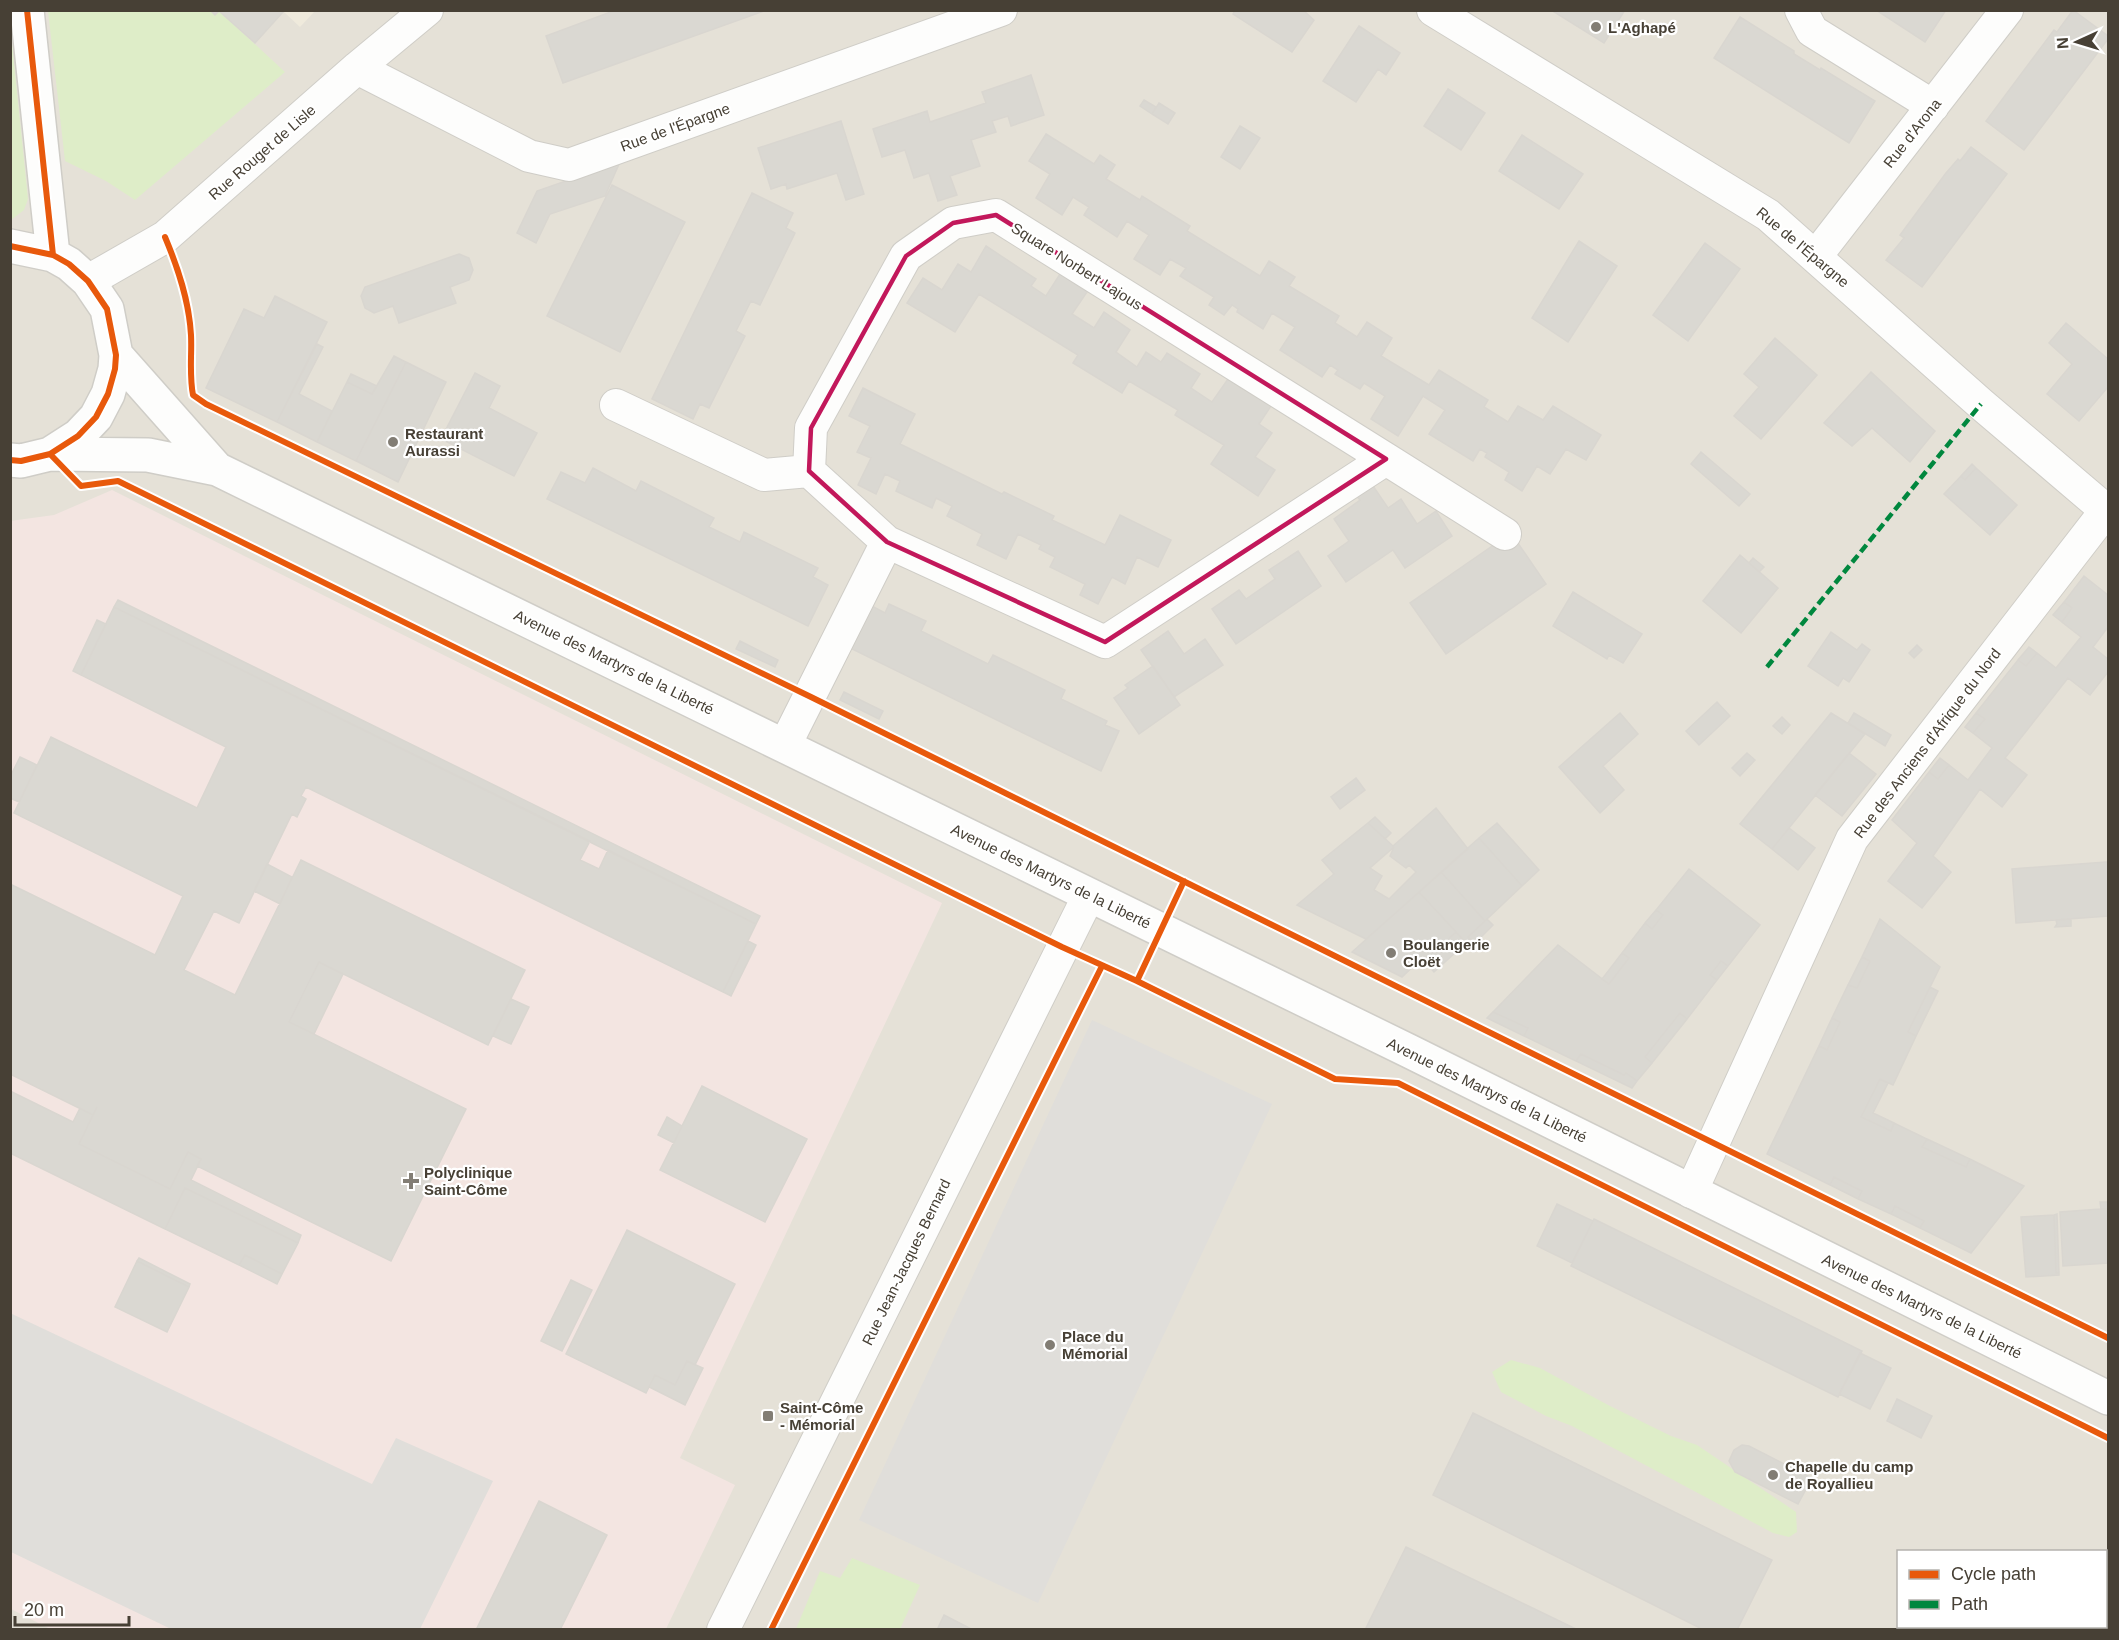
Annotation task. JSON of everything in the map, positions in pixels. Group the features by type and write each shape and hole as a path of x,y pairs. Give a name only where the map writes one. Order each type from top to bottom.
{"street":[{"path":"27,10 52,255"},
{"name":"Rue Rouget de Lisle","path":"88,280 165,237 357,68 427,10"},
{"name":"Rue de l'Épargne","path":"357,68 529,156 569,165 1000,10"},
{"name":"Rue de l'Épargne","path":"1433,10 1768,215 1981,404 2108,510"},
{"path":"1801,10 1812,31 1933,106"},
{"name":"Rue d'Arona","path":"1816,256 2007,10"},
{"name":"Square Norbert Lajous","path":"809,471 811,428 906,256 953,223 996,215 1505,534"},
{"path":"10,246 52,255 69,264 88,280 107,309 116,355 116,369 108,394 96,417 78,436 50,454 10,460"},
{"name":"Avenue des Martyrs de la Liberté","path":"116,355 217,469"},
{"path":"616,405 764,474 809,471 888,542 1105,642 1386,459"},
{"name":"Avenue des Martyrs de la Liberté","path":"50,454 148,455 217,469 785,745 2109,1398"},
{"name":"Rue des Anciens d'Afrique du Nord","path":"1692,1192 1852,839 2108,510"},
{"path":"785,745 888,542"},
{"name":"Rue Jean-Jacques Bernard","path":"723,1629 1089,895"}],"highlighted area":[{"path":"996,215 1386,459 1105,642 887,542 809,471 811,428 906,256 953,223"}],"shaded area":[{"path":"11,11 2108,11 2108,1629 11,1630"},
{"path":"219,11 315,11 300,27 284,12 255,43"},
{"name":"Polyclinique Saint-Côme","path":"112,490 942,903 680,1458 735,1485 666,1629 52,1630 11,1609 10,521 54,515"},
{"name":"Place du Mémorial","path":"1092,1020 1272,1104 1038,1603 859,1520"},
{"path":"10,1313 372,1484 396,1438 493,1481 420,1629 171,1629 11,1552"}],"green space":[{"path":"210,10 215,15 219,11 285,72 135,200 106,181 65,161 48,11"},
{"path":"11,34 28,199 24,210 11,220"},
{"path":"1511,1360 1540,1368 1671,1436 1697,1445 1796,1512 1797,1532 1789,1537 1773,1533 1572,1426 1546,1416 1501,1392 1492,1372"},
{"path":"852,1558 920,1585 900,1629 796,1629 820,1571 840,1578"}],"building":[{"path":"210,10 284,11 255,43 219,11 215,15"},
{"path":"616,10 764,11 563,83 546,36"},
{"path":"1235,10 1303,10 1314,20 1292,52 1233,14"},
{"name":"L'Aghapé","path":"1551,10 1625,10 1604,43"},
{"path":"1876,10 1946,10 1925,42"},
{"path":"2073,10 2108,36 2108,39 2024,150 1986,121 2054,30 2057,32"},
{"path":"1740,17 1794,51 1794,54 1875,101 1849,143 1714,58"},
{"path":"1359,26 1400,53 1386,75 1378,69 1356,102 1323,81"},
{"path":"1031,75 1044,115 1011,126 1008,116 992,121 996,132 971,140 980,166 950,176 957,195 938,201 929,173 914,178 905,150 882,157 873,129 927,111 930,122 986,103 982,92"},
{"path":"1448,89 1485,113 1461,150 1424,126"},
{"path":"1144,100 1156,107 1152,114 1140,106"},
{"path":"1159,103 1175,113 1168,124 1152,114"},
{"path":"841,121 864,194 846,200 837,173 787,189 786,184 771,189 758,148"},
{"path":"1240,126 1260,138 1240,169 1221,157"},
{"path":"1046,134 1094,164 1100,155 1115,165 1106,179 1140,200 1142,196 1190,226 1187,231 1260,276 1269,261 1295,277 1289,286 1339,316 1335,323 1357,337 1367,322 1392,338 1381,356 1429,385 1439,370 1488,400 1484,407 1508,422 1518,406 1543,420 1553,406 1601,435 1586,460 1566,449 1550,474 1537,466 1522,491 1505,480 1509,472 1485,457 1487,453 1480,449 1473,461 1429,434 1445,410 1423,396 1398,436 1371,419 1385,396 1364,383 1360,389 1335,374 1338,370 1330,365 1322,377 1280,350 1295,327 1272,313 1263,329 1237,312 1238,309 1232,305 1224,315 1209,305 1214,297 1180,276 1186,268 1170,259 1160,275 1134,259 1149,235 1127,221 1117,237 1084,215 1089,207 1073,197 1062,215 1036,198 1050,174 1029,161"},
{"path":"1522,135 1583,174 1559,209 1499,171"},
{"path":"1971,147 2007,174 1922,287 1886,260 1904,238 1900,235 1946,173"},
{"path":"620,162 605,196 550,214 536,243 517,233 537,191"},
{"path":"612,185 685,222 620,352 547,316"},
{"path":"752,193 793,213 786,228 795,233 760,305 751,301 736,331 745,336 709,408 700,404 693,419 652,399"},
{"path":"1579,241 1617,266 1568,342 1532,318"},
{"path":"1705,243 1740,269 1688,341 1653,315"},
{"path":"986,246 1036,279 1031,286 1046,296 1060,274 1087,292 1072,314 1094,328 1104,312 1130,330 1116,352 1137,367 1146,352 1161,362 1167,353 1200,374 1191,388 1212,402 1228,379 1255,396 1259,390 1275,400 1259,424 1272,433 1255,457 1275,470 1258,496 1211,464 1224,445 1175,415 1178,410 1129,381 1122,393 1073,363 1078,355 979,294 955,332 907,303 923,278 942,290 958,264 971,272"},
{"path":"459,254 469,258 473,270 469,280 450,287 456,303 399,323 393,306 374,313 365,308 361,296 365,287"},
{"path":"275,296 327,322 277,422 206,388 244,309 264,318"},
{"path":"2066,323 2108,359 2108,387 2079,421 2047,394 2072,364 2049,343"},
{"path":"1775,338 1817,375 1761,439 1734,416 1759,387 1744,374"},
{"path":"317,344 323,347 299,394 332,411 317,442 277,422"},
{"path":"394,356 406,362 356,461 317,442 347,382 372,394"},
{"path":"406,362 446,382 398,482 356,461"},
{"path":"1871,372 1935,431 1910,462 1872,428 1852,446 1824,423"},
{"path":"475,373 500,386 489,408 537,433 514,476 441,439"},
{"path":"351,374 377,386 372,394 347,382"},
{"path":"863,388 915,414 900,444 1002,494 1004,492 1054,516 1052,520 1105,545 1120,515 1171,540 1158,567 1137,557 1125,584 1112,577 1098,604 1080,595 1085,584 1050,567 1055,557 1039,549 1041,545 1018,534 1006,559 977,545 982,534 947,516 952,506 936,498 932,508 896,491 900,481 885,474 876,494 858,485 871,458 857,452 870,426 849,416"},
{"path":"1701,452 1750,494 1739,506 1691,464"},
{"path":"1972,464 1976,468 1965,480 1961,476"},
{"path":"593,468 636,491 641,481 714,518 709,527 740,542 744,532 818,568 813,577 828,585 808,626 547,499 561,472 585,483"},
{"path":"1976,468 2017,505 1990,535 1944,494 1961,476 1965,480"},
{"path":"1371,483 1388,508 1401,499 1417,524 1436,511 1452,536 1405,568 1393,550 1346,582 1328,556 1349,541 1334,519 1360,500 1355,494"},
{"path":"1511,533 1546,584 1446,654 1410,603"},
{"path":"1298,551 1321,586 1236,644 1212,609 1239,590 1246,599 1275,579 1269,570"},
{"path":"1740,555 1778,588 1741,633 1703,601"},
{"path":"1753,558 1764,567 1759,572 1749,563"},
{"path":"2084,576 2108,595 2108,627 2093,647 2108,659 2108,672 2090,695 2068,678 2005,758 2027,775 2002,807 1980,789 1933,856 1951,872 1922,908 1888,881 1917,843 1892,820 1929,772 1938,779 1949,765 1968,780 1992,748 1973,733 1985,719 1976,713 2018,660 2026,666 2037,653 2056,668 2081,637 2062,622 2072,608 2064,602"},
{"path":"1573,592 1642,634 1623,663 1609,655 1607,659 1553,626"},
{"path":"118,600 760,916 756,924 114,607"},
{"path":"2064,602 2072,608 2062,622 2053,615"},
{"path":"889,604 926,621 921,631 988,664 993,655 1065,690 1061,699 1107,721 1105,725 1119,731 1101,771 850,648 870,605 885,613"},
{"path":"114,607 590,841 580,860 599,869 608,850 756,924 723,992 306,787 301,796 306,799 297,817 292,814 239,923 214,911 184,970 235,995 301,860 525,970 488,1045 319,962 289,1022 466,1109 391,1261 197,1166 201,1159 188,1152 170,1189 79,1144 97,1107 93,1115 10,1074 10,884 155,955 183,896 14,813 51,737 197,808 226,747 81,675"},
{"path":"97,620 106,624 81,675 73,671"},
{"path":"1168,631 1184,654 1205,639 1223,665 1174,697 1141,650"},
{"path":"1831,632 1857,650 1862,644 1870,650 1849,682 1843,678 1838,686 1808,666"},
{"path":"740,641 778,660 775,667 736,649"},
{"path":"1917,645 1922,650 1914,658 1909,653"},
{"path":"2029,647 2037,653 2026,666 2018,660"},
{"path":"1153,666 1180,705 1139,734 1114,698 1128,688 1125,685"},
{"path":"844,692 883,711 879,719 840,700"},
{"path":"1717,702 1730,716 1699,745 1686,731"},
{"path":"1620,713 1638,734 1603,766 1624,790 1600,813 1559,767"},
{"path":"1831,713 1865,734 1772,849 1740,824"},
{"path":"1854,713 1891,735 1885,746 1848,723"},
{"path":"1976,713 1985,719 1973,733 1965,727"},
{"path":"1782,717 1790,725 1782,734 1773,726"},
{"path":"1747,753 1755,760 1740,776 1732,768"},
{"path":"1849,753 1876,774 1842,816 1815,795"},
{"path":"20,757 37,765 19,802 10,798 10,777"},
{"path":"1940,758 1949,765 1938,779 1929,772"},
{"path":"1356,778 1365,790 1340,809 1331,797"},
{"path":"1436,808 1468,849 1366,939 1297,905 1334,874 1322,860 1368,823 1393,846","holes":["1394,847 1390,856 1406,868 1409,865 1416,872 1389,899 1374,890 1382,876 1370,868"]},
{"path":"1375,817 1391,833 1385,839 1368,823"},
{"path":"1497,823 1539,870 1522,886 1479,838"},
{"path":"1789,828 1815,848 1798,870 1772,849"},
{"path":"1479,838 1522,886 1485,921 1441,872"},
{"path":"2108,862 2108,916 2016,923 2012,869"},
{"path":"267,864 292,877 280,904 254,891"},
{"path":"1689,869 1760,925 1728,966 1721,961 1710,975 1717,980 1687,1019 1680,1013 1645,1057 1652,1063 1637,1081 1626,1073 1624,1075 1581,1054 1576,1061 1524,1036 1528,1028 1493,1012 1558,945 1609,984 1629,958 1622,953 1645,923 1652,929 1663,915 1656,910"},
{"path":"1441,872 1485,921 1468,937 1470,939 1466,943 1419,892"},
{"path":"1419,892 1456,932 1424,961 1421,959 1402,977 1352,952"},
{"path":"1656,910 1663,915 1652,929 1645,923"},
{"path":"1487,919 1493,925 1475,943 1468,937"},
{"path":"1880,919 1940,967 1908,1032 1916,1036 1893,1085 1880,1079 1861,1117 1891,1131 1894,1123 1927,1139 1922,1147 1966,1167 1970,1159 2024,1186 1971,1253 1920,1228 1924,1221 1895,1206 1891,1214 1858,1199 1862,1191 1834,1177 1830,1185 1767,1154 1819,1046 1827,1050 1840,1022 1832,1018 1848,985 1857,988 1870,961 1862,957"},
{"path":"2071,919 2071,926 2055,927 2056,920"},
{"path":"1456,932 1466,943 1434,972 1424,961"},
{"path":"748,941 756,945 731,996 723,992"},
{"path":"1622,953 1629,958 1609,984 1602,979"},
{"path":"1862,957 1870,961 1857,988 1848,985"},
{"path":"1721,961 1728,966 1717,980 1710,975"},
{"path":"319,962 343,974 314,1034 289,1022"},
{"path":"1930,987 1938,991 1916,1036 1908,1032"},
{"path":"511,999 529,1007 511,1044 493,1036"},
{"path":"1493,1012 1528,1028 1524,1036 1487,1018"},
{"path":"1680,1013 1687,1019 1652,1063 1645,1057"},
{"path":"1832,1018 1840,1022 1827,1050 1819,1046"},
{"path":"1581,1054 1624,1075 1626,1073 1637,1081 1632,1088 1576,1061"},
{"path":"1880,1079 1888,1083 1873,1113 1894,1123 1891,1131 1861,1117"},
{"path":"702,1086 807,1139 765,1222 660,1170"},
{"path":"10,1091 73,1122 80,1108 93,1115 79,1144 170,1189 188,1152 201,1159 191,1180 301,1235 298,1243 185,1188 165,1229 10,1153"},
{"path":"667,1117 682,1126 674,1143 658,1135"},
{"path":"1927,1139 1970,1159 1966,1167 1922,1147"},
{"path":"1834,1177 1862,1191 1858,1199 1830,1185"},
{"path":"185,1188 298,1243 282,1274 245,1255 239,1265 165,1229"},
{"path":"2100,1202 2108,1202 2108,1209 2101,1209"},
{"path":"1557,1204 1593,1221 1572,1263 1537,1246"},
{"path":"1895,1206 1924,1221 1920,1228 1891,1214"},
{"path":"2108,1209 2108,1263 2063,1266 2060,1212"},
{"path":"2057,1214 2059,1273 2056,1273 2054,1215"},
{"path":"2054,1215 2056,1273 2059,1275 2026,1277 2021,1217"},
{"path":"1594,1219 1862,1351 1838,1397 1571,1266"},
{"path":"627,1230 735,1284 695,1365 687,1361 675,1385 655,1375 646,1393 566,1354"},
{"path":"245,1255 282,1274 277,1284 239,1265"},
{"path":"139,1258 190,1284 189,1287 137,1261"},
{"path":"137,1261 189,1287 167,1332 115,1307"},
{"path":"571,1280 592,1290 562,1351 541,1341"},
{"path":"1860,1353 1891,1368 1870,1409 1839,1394"},
{"path":"687,1361 703,1368 685,1405 649,1387 655,1375 675,1385"},
{"path":"1897,1399 1932,1416 1921,1438 1887,1421"},
{"path":"1473,1413 1772,1560 1737,1630 1704,1630 1433,1495"},
{"name":"Chapelle du camp de Royallieu","path":"1742,1445 1749,1446 1812,1478 1798,1504 1735,1472 1729,1461 1734,1450"},
{"path":"539,1501 607,1535 560,1630 476,1630"},
{"path":"1406,1547 1578,1630 1369,1630 1366,1628"},
{"path":"944,1615 973,1630 937,1630"}],"marked path":[{"path":"1767,667 1981,404"}],"cycle path":[{"path":"27,10 53,255"},
{"path":"165,237 188,309 193,395 206,404 811,697 2108,1338"},
{"path":"10,246 53,255 69,264 88,281 107,309 116,355 115,369 108,394 96,417 78,436 50,454 21,461 10,460"},
{"path":"50,454 81,486 118,481 1062,947 1137,981 1335,1079 1398,1083 2108,1438"},
{"path":"1137,981 1184,881"},
{"path":"771,1630 1102,966"}],"place":[{"name":"L'Aghapé","path":"1596,27"},
{"name":"Restaurant Aurassi","path":"393,442"},
{"name":"Boulangerie Cloët","path":"1391,953"},
{"name":"Polyclinique Saint-Côme","path":"411,1181"},
{"name":"Place du Mémorial","path":"1050,1345"},
{"name":"Saint-Côme - Mémorial","path":"768,1416"},
{"name":"Chapelle du camp de Royallieu","path":"1773,1475"}]}
